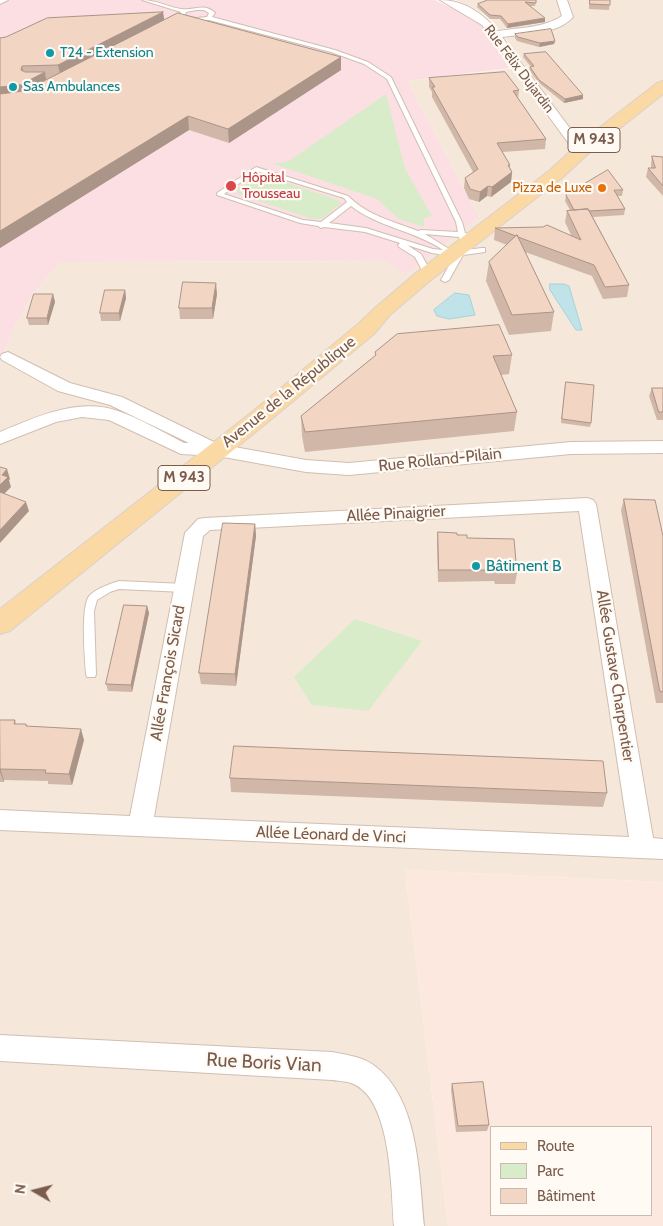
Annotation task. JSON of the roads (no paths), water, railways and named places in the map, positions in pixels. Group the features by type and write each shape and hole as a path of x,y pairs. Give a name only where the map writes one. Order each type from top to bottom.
{"main road":[{"name":"Avenue de la République","path":"0,624 366,329 402,316 459,254 556,174 582,149 663,86"},
{"name":"Avenue de la République","path":"459,254 561,183 663,101"}],"street":[{"name":"Rue Félix Dujardin","path":"445,0 479,18 495,34 576,145 582,149"},
{"path":"495,34 543,28 560,23 568,17 562,0"},
{"path":"8,357 64,387 116,401 218,450"},
{"path":"64,387 66,415"},
{"path":"0,438 52,417 82,412 113,414 181,448 218,450"},
{"name":"Rue Rolland-Pilain","path":"218,450 306,466 349,469 571,448 663,447"},
{"name":"Allée Pinaigrier","path":"205,524 587,504"},
{"name":"Allée Gustave Charpentier","path":"587,504 653,848"},
{"name":"Allée François Sicard","path":"140,827 194,533 205,524"},
{"name":"Allée Léonard de Vinci","path":"0,820 653,848"},
{"name":"Rue Boris Vian","path":"0,1048 332,1066 361,1072 379,1088 392,1108 398,1129 409,1226"}],"lane":[{"path":"0,2 5,0"},
{"path":"149,0 184,11 197,8 206,9 212,14 209,18"},
{"path":"184,11 182,15 186,18 194,20 209,18 341,54 366,63 388,78 459,222 459,254"},
{"path":"177,22 186,18"},
{"path":"256,168 346,197 351,203 371,217 410,231 459,254 428,250 366,230 321,226 302,222 219,194 256,168"},
{"path":"321,226 351,203"},
{"path":"410,231 459,254"},
{"path":"396,241 418,256 459,254"},
{"path":"91,674 89,610 93,598 107,589 119,585 184,588"}],"water":[{"path":"550,284 569,286 582,330 576,330 550,290"},
{"path":"455,293 469,295 475,315 449,319 437,316 434,310"}],"place":[{"name":"T24 - Extension","path":"50,53"},
{"name":"Sas Ambulances","path":"13,87"},
{"name":"Hôpital Trousseau","path":"231,186"},
{"name":"Pizza de Luxe","path":"602,188"},
{"name":"Bâtiment B","path":"476,566"}]}
